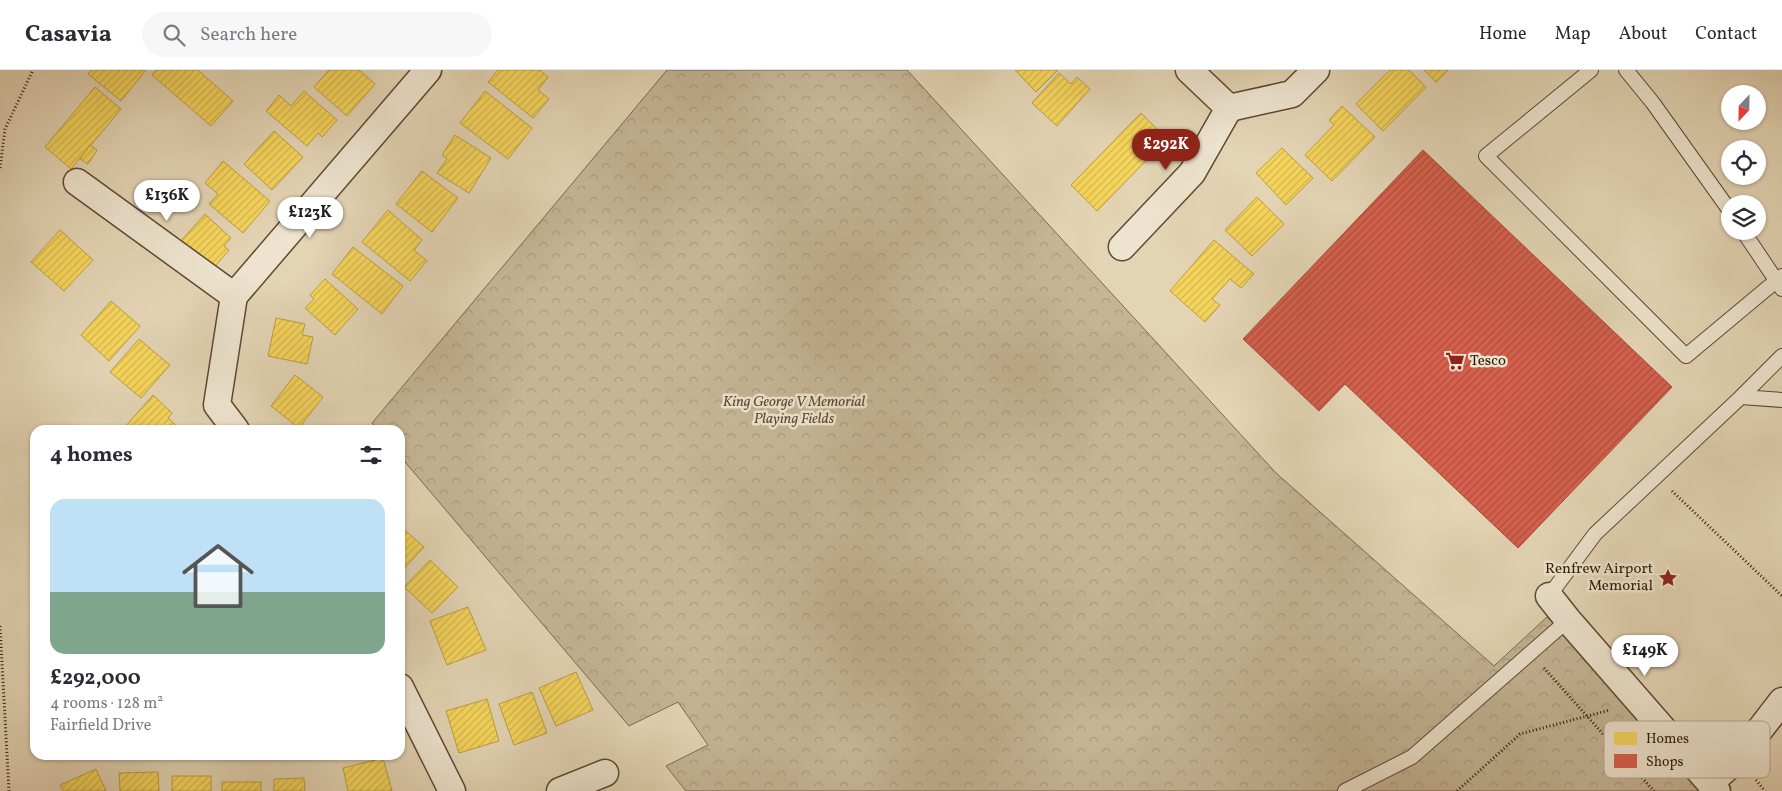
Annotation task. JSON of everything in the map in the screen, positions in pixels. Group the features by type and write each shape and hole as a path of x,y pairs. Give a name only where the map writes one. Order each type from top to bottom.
{"street":[{"path":"232,425 217,405 234,296 428,70"},
{"path":"1189,70 1229,108"},
{"path":"1122,247 1192,173 1229,108 1292,94 1316,70"},
{"path":"77,182 234,296"},
{"path":"1549,596 1656,721"},
{"path":"405,697 452,791"},
{"path":"1767,721 1782,701"},
{"path":"560,791 605,773"}],"lane":[{"path":"1591,70 1486,156 1686,356 1780,282 1750,240"},
{"path":"1626,70 1653,103 1721,199"},
{"path":"1549,596 1595,534 1782,356"},
{"path":"1741,397 1782,400"},
{"path":"1345,791 1412,756 1568,620"}],"path":[{"path":"0,168 5,129 33,70"},
{"path":"1656,476 1782,596"},
{"path":"0,626 9,791"},
{"path":"1531,653 1604,734"},
{"path":"1457,791 1520,734 1640,703"},
{"path":"1643,778 1654,791"}],"green space":[{"name":"King George V Memorial Playing Fields","path":"667,70 907,70 1276,473 1494,666 1547,617 1572,642 1641,721 1604,721 1604,778 1692,778 1703,791 686,791 666,766 708,745 678,702 629,726 405,462 405,425 374,425 372,423"}],"building: Homes":[{"path":"91,70 146,70 121,101 88,74"},
{"path":"156,70 198,70 233,101 211,126 152,75"},
{"path":"329,70 359,70 375,84 347,116 314,87"},
{"path":"498,70 540,70 548,77 538,90 549,99 533,118 488,82"},
{"path":"1015,70 1058,70 1036,92"},
{"path":"1390,70 1409,70 1426,87 1383,131 1356,104"},
{"path":"1424,70 1448,70 1436,82"},
{"path":"1059,73 1071,84 1077,77 1090,89 1057,126 1032,103"},
{"path":"95,87 121,109 71,169 45,147"},
{"path":"304,91 337,120 322,137 318,133 307,146 266,111 279,95 291,106"},
{"path":"485,91 532,128 508,159 460,123"},
{"path":"1342,106 1375,137 1332,181 1305,155 1334,125 1329,120"},
{"path":"1141,113 1167,139 1097,211 1071,185"},
{"path":"274,131 303,157 272,190 244,164"},
{"path":"455,135 491,158 469,193 437,173 447,159 442,155"},
{"path":"90,145 97,150 88,164 80,159"},
{"path":"1282,148 1313,178 1286,205 1256,173"},
{"path":"223,161 270,201 243,233 209,204 218,194 205,183"},
{"path":"422,171 458,198 432,232 396,204"},
{"path":"1257,197 1284,224 1252,256 1225,230"},
{"path":"388,210 422,240 414,250 427,261 410,281 362,242"},
{"path":"205,214 231,238 224,246 229,250 211,271 179,243"},
{"path":"60,230 93,260 64,291 31,262"},
{"path":"1214,240 1254,274 1241,288 1230,279 1212,299 1220,305 1205,322 1170,291"},
{"path":"353,247 403,286 382,314 332,274"},
{"path":"325,279 358,309 335,335 305,308 314,299 310,295"},
{"path":"111,301 140,326 109,361 81,335"},
{"path":"276,318 305,324 302,335 313,337 307,364 268,356"},
{"path":"139,339 170,365 141,398 110,372"},
{"path":"295,375 323,397 301,425 295,425 271,406"},
{"path":"153,395 172,413 168,418 176,425 127,425"},
{"path":"405,530 424,547 405,568"},
{"path":"430,560 458,587 432,613 405,586"},
{"path":"468,607 486,650 447,665 430,621"},
{"path":"576,672 593,710 556,726 539,688"},
{"path":"532,692 547,733 514,745 499,704"},
{"path":"487,699 499,741 459,753 446,711"},
{"path":"375,760 384,760 392,791 348,791 343,768"},
{"path":"96,769 106,791 63,791 60,785"},
{"path":"158,772 159,791 120,791 119,773"},
{"path":"172,776 211,776 211,791 172,791"},
{"path":"304,778 305,791 274,791 274,779"},
{"path":"222,782 261,782 261,791 222,791"}],"building: Shops":[{"name":"Tesco","path":"1423,150 1672,387 1518,548 1345,384 1319,411 1243,339"}],"place":[{"name":"Tesco","path":"1455,361"},
{"name":"Renfrew Airport Memorial","path":"1668,578"}]}
